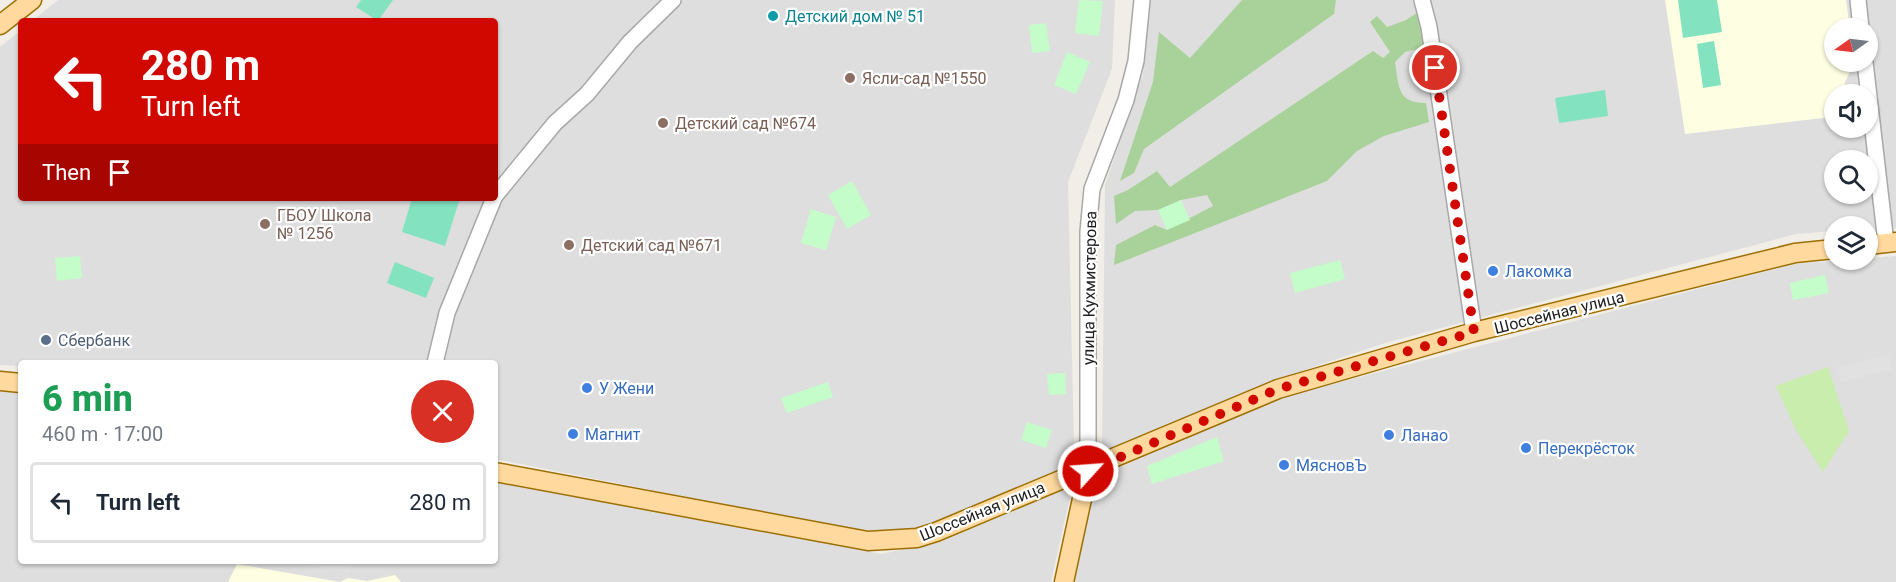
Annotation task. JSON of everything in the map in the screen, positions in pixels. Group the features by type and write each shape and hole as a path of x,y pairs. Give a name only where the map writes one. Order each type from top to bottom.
{"main road":[{"path":"0,25 32,0"},
{"name":"Шоссейная улица","path":"498,473 868,541 917,538 1088,471 1278,389 1474,332 1795,253 1824,250"},
{"path":"0,381 18,383"},
{"name":"улица Кухмистерова","path":"1064,582 1088,471"}],"street":[{"path":"498,192 555,123 587,94 630,42 673,0"},
{"name":"улица Кухмистерова","path":"1088,471 1088,232 1092,189 1126,100 1136,62 1142,0"},
{"path":"1422,0 1431,38 1474,332"},
{"path":"1858,0 1860,18"},
{"path":"1866,72 1891,242"},
{"path":"436,360 447,313 492,201"}],"shaded area":[{"path":"58,0 1115,0 1112,69 1068,182 1074,445 1065,466 927,531 859,531 498,460 498,360 18,360 18,366 0,365 0,47 18,32 18,201 498,201 498,18 36,18"},
{"path":"1151,0 1896,0 1896,228 1878,229 1878,216 1824,216 1824,232 1796,234 1385,343 1271,381 1110,450 1102,445 1105,185 1143,74"},
{"path":"1665,0 1846,0 1849,18 1824,18 1824,72 1850,72 1844,84 1824,84 1824,118 1685,134"},
{"path":"1896,256 1896,582 1073,582 1093,486 1100,476 1283,397 1794,264 1824,262 1824,270 1878,270 1878,257"},
{"path":"1889,354 1892,369 1841,382 1838,367"},
{"path":"0,390 18,391 18,564 498,564 498,481 881,554 940,542 1064,490 1070,497 1051,582 0,582"},
{"path":"237,564 340,582 228,582"},
{"path":"300,564 352,564 350,573"},
{"path":"395,575 401,582 340,582 348,578 367,581"}],"green space":[{"path":"361,0 393,0 380,18 373,18 356,7"},
{"path":"1079,0 1103,1 1099,36 1075,33"},
{"path":"1242,0 1336,0 1334,14 1144,149 1134,173 1120,181 1153,82 1159,32 1190,58"},
{"path":"1678,0 1717,0 1722,32 1683,38"},
{"path":"1421,10 1426,47 1405,52 1395,62 1401,92 1409,100 1426,103 1429,122 1384,136 1357,151 1327,181 1114,265 1116,245 1155,225 1167,230 1213,206 1207,195 1181,200 1158,210 1135,211 1116,224 1114,196 1128,190 1157,171 1170,187 1373,51 1383,58 1390,52 1370,22 1377,16 1387,27 1406,20"},
{"path":"1046,23 1050,51 1032,53 1029,25"},
{"path":"1714,41 1721,85 1703,88 1697,44"},
{"path":"1067,52 1090,62 1076,94 1054,85"},
{"path":"1605,90 1608,116 1559,123 1555,98"},
{"path":"852,181 871,215 847,229 828,195"},
{"path":"1181,200 1190,220 1167,230 1158,210"},
{"path":"411,201 459,201 445,246 402,232"},
{"path":"811,209 836,217 826,250 801,243"},
{"path":"80,256 82,278 57,281 55,258"},
{"path":"1340,260 1345,279 1295,293 1290,273"},
{"path":"395,262 434,278 426,298 387,283"},
{"path":"1825,275 1829,293 1793,300 1790,283"},
{"path":"1828,367 1849,431 1823,472 1796,430 1776,386"},
{"path":"1065,373 1066,394 1049,395 1047,374"},
{"path":"828,382 833,397 787,413 781,398"},
{"path":"1027,422 1052,430 1046,448 1021,440"},
{"path":"1217,437 1224,461 1152,484 1147,466"}],"place":[{"name":"Детский дом № 51","path":"773,16"},
{"name":"Ясли-сад №1550","path":"850,78"},
{"name":"Детский сад №674","path":"663,123"},
{"name":"ГБОУ Школа № 1256","path":"265,224"},
{"name":"Детский сад №671","path":"569,245"},
{"name":"Лакомка","path":"1493,271"},
{"name":"Сбербанк","path":"46,340"},
{"name":"У Жени","path":"587,388"},
{"name":"Магнит","path":"573,434"},
{"name":"Ланао","path":"1389,435"},
{"name":"Перекрёсток","path":"1526,448"},
{"name":"МясновЪ","path":"1284,465"}],"route":[{"path":"1088,471 1278,389 1388,355 1474,332 1435,68"}]}
